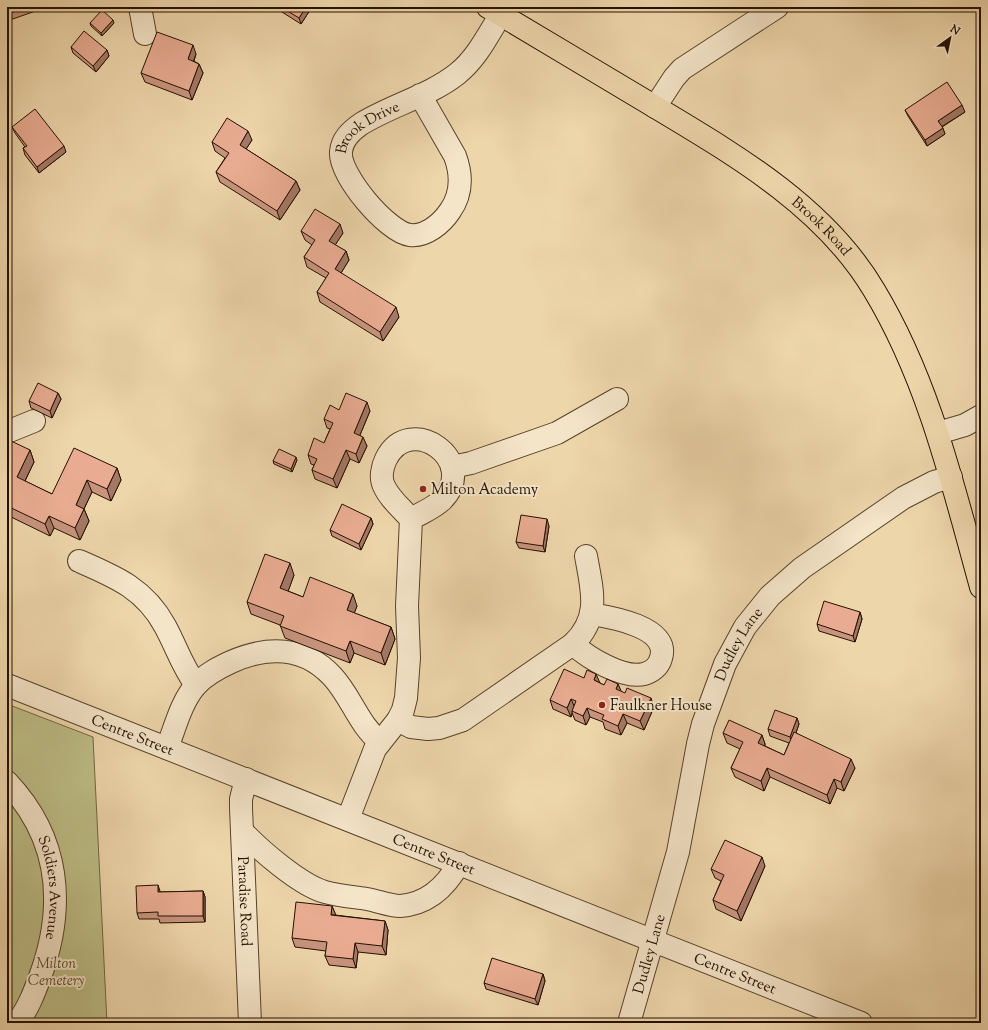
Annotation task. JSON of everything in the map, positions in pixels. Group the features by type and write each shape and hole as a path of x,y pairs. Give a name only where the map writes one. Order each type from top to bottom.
{"main road":[{"name":"Brook Road","path":"495,11 753,168 803,208 841,245 859,267 886,310 911,362 938,433 981,588"}],"street":[{"path":"140,7 145,34"},
{"path":"655,107 668,86 682,69 777,7"},
{"name":"Brook Drive","path":"420,95 455,156 458,167 460,187 454,206 443,221 428,231 411,235 394,228 362,195 346,170 340,153 344,141 352,130 371,118 445,82 466,66 482,46 495,11"},
{"path":"452,468 471,463 557,433 617,399"},
{"path":"938,433 965,425 981,416"},
{"path":"7,432 34,421"},
{"path":"348,819 370,759 380,742 398,720 403,710 408,680 409,642 407,606 411,519 387,492 383,485 382,472 384,462 390,452 407,441 425,440 446,454 452,468 452,482 446,496 436,505 411,519"},
{"name":"Dudley Lane","path":"629,1023 678,852 698,744 710,702 725,664 745,627 770,596 802,568 903,498 934,482 951,477"},
{"path":"398,720 411,727 428,729 439,728 463,720 573,644 581,636 589,624 591,614 592,595 586,556"},
{"path":"80,561 123,580 145,598 166,626 183,665 196,685"},
{"path":"573,644 596,661 625,672 643,674 650,672 660,662 662,657 660,645 645,629 626,620 591,614"},
{"path":"168,748 185,702 196,685 212,671 253,654 278,650 297,654 316,663 332,676 358,718 380,742"},
{"name":"Centre Street","path":"7,685 652,940 831,1018 861,1023"},
{"name":"Paradise Road","path":"246,780 241,799 250,1023"},
{"name":"Soldiers Avenue","path":"7,782 23,801 38,826 53,870 56,896 54,921 48,951 43,968 22,1019"},
{"path":"242,831 262,852 298,878 324,892 399,906 422,902 440,890 451,877 459,863"}],"green space":[{"name":"Milton Cemetery","path":"7,704 93,737 107,1023 7,1023"}],"building":[{"path":"7,7 27,7 7,14"},
{"path":"281,7 306,7 299,18"},
{"path":"102,10 113,20 101,33 90,23"},
{"path":"84,31 107,50 93,66 71,47"},
{"path":"157,32 193,45 188,59 199,64 189,91 141,73"},
{"path":"947,82 962,105 938,121 943,128 925,140 905,110"},
{"path":"35,109 64,146 37,167 23,148 27,146 12,127"},
{"path":"227,118 248,131 240,145 296,181 277,211 216,172 229,153 212,142"},
{"path":"315,209 340,224 329,241 346,251 335,269 396,307 380,332 317,292 329,273 304,257 315,240 301,231"},
{"path":"38,383 58,393 50,411 29,401"},
{"path":"346,393 367,402 354,433 363,437 356,454 346,450 333,479 312,470 317,459 308,455 314,438 324,443 333,423 324,419 330,405 339,410"},
{"path":"9,440 30,450 17,477 52,494 74,448 117,468 107,489 87,480 76,505 84,509 75,528 49,516 45,524 7,506 7,444"},
{"path":"279,449 296,457 291,469 273,461"},
{"path":"342,504 371,518 359,544 330,530"},
{"path":"521,515 547,519 543,546 516,542"},
{"path":"265,554 290,563 280,588 303,597 310,577 353,594 347,610 391,627 381,653 350,641 346,651 280,626 284,616 247,602"},
{"path":"824,601 860,612 853,636 817,624"},
{"name":"Faulkner House","path":"564,669 584,678 587,670 596,674 594,680 604,685 607,679 618,684 616,689 625,693 627,688 651,698 640,721 623,714 618,726 602,719 604,715 587,708 583,716 572,711 576,701 571,699 567,708 550,700"},
{"path":"775,710 797,718 790,737 768,729"},
{"path":"729,720 762,735 758,743 784,755 794,732 851,759 841,782 834,779 827,795 767,768 761,781 731,768 743,742 723,733"},
{"path":"725,840 762,857 737,911 713,900 724,875 711,869"},
{"path":"158,885 158,892 203,891 203,916 158,916 158,912 137,913 136,886"},
{"path":"296,902 332,906 331,915 385,921 382,946 355,943 353,959 325,956 327,942 292,938"},
{"path":"492,958 543,974 535,999 484,983"}],"place":[{"name":"Milton Academy","path":"423,489"},
{"name":"Faulkner House","path":"602,705"}]}
